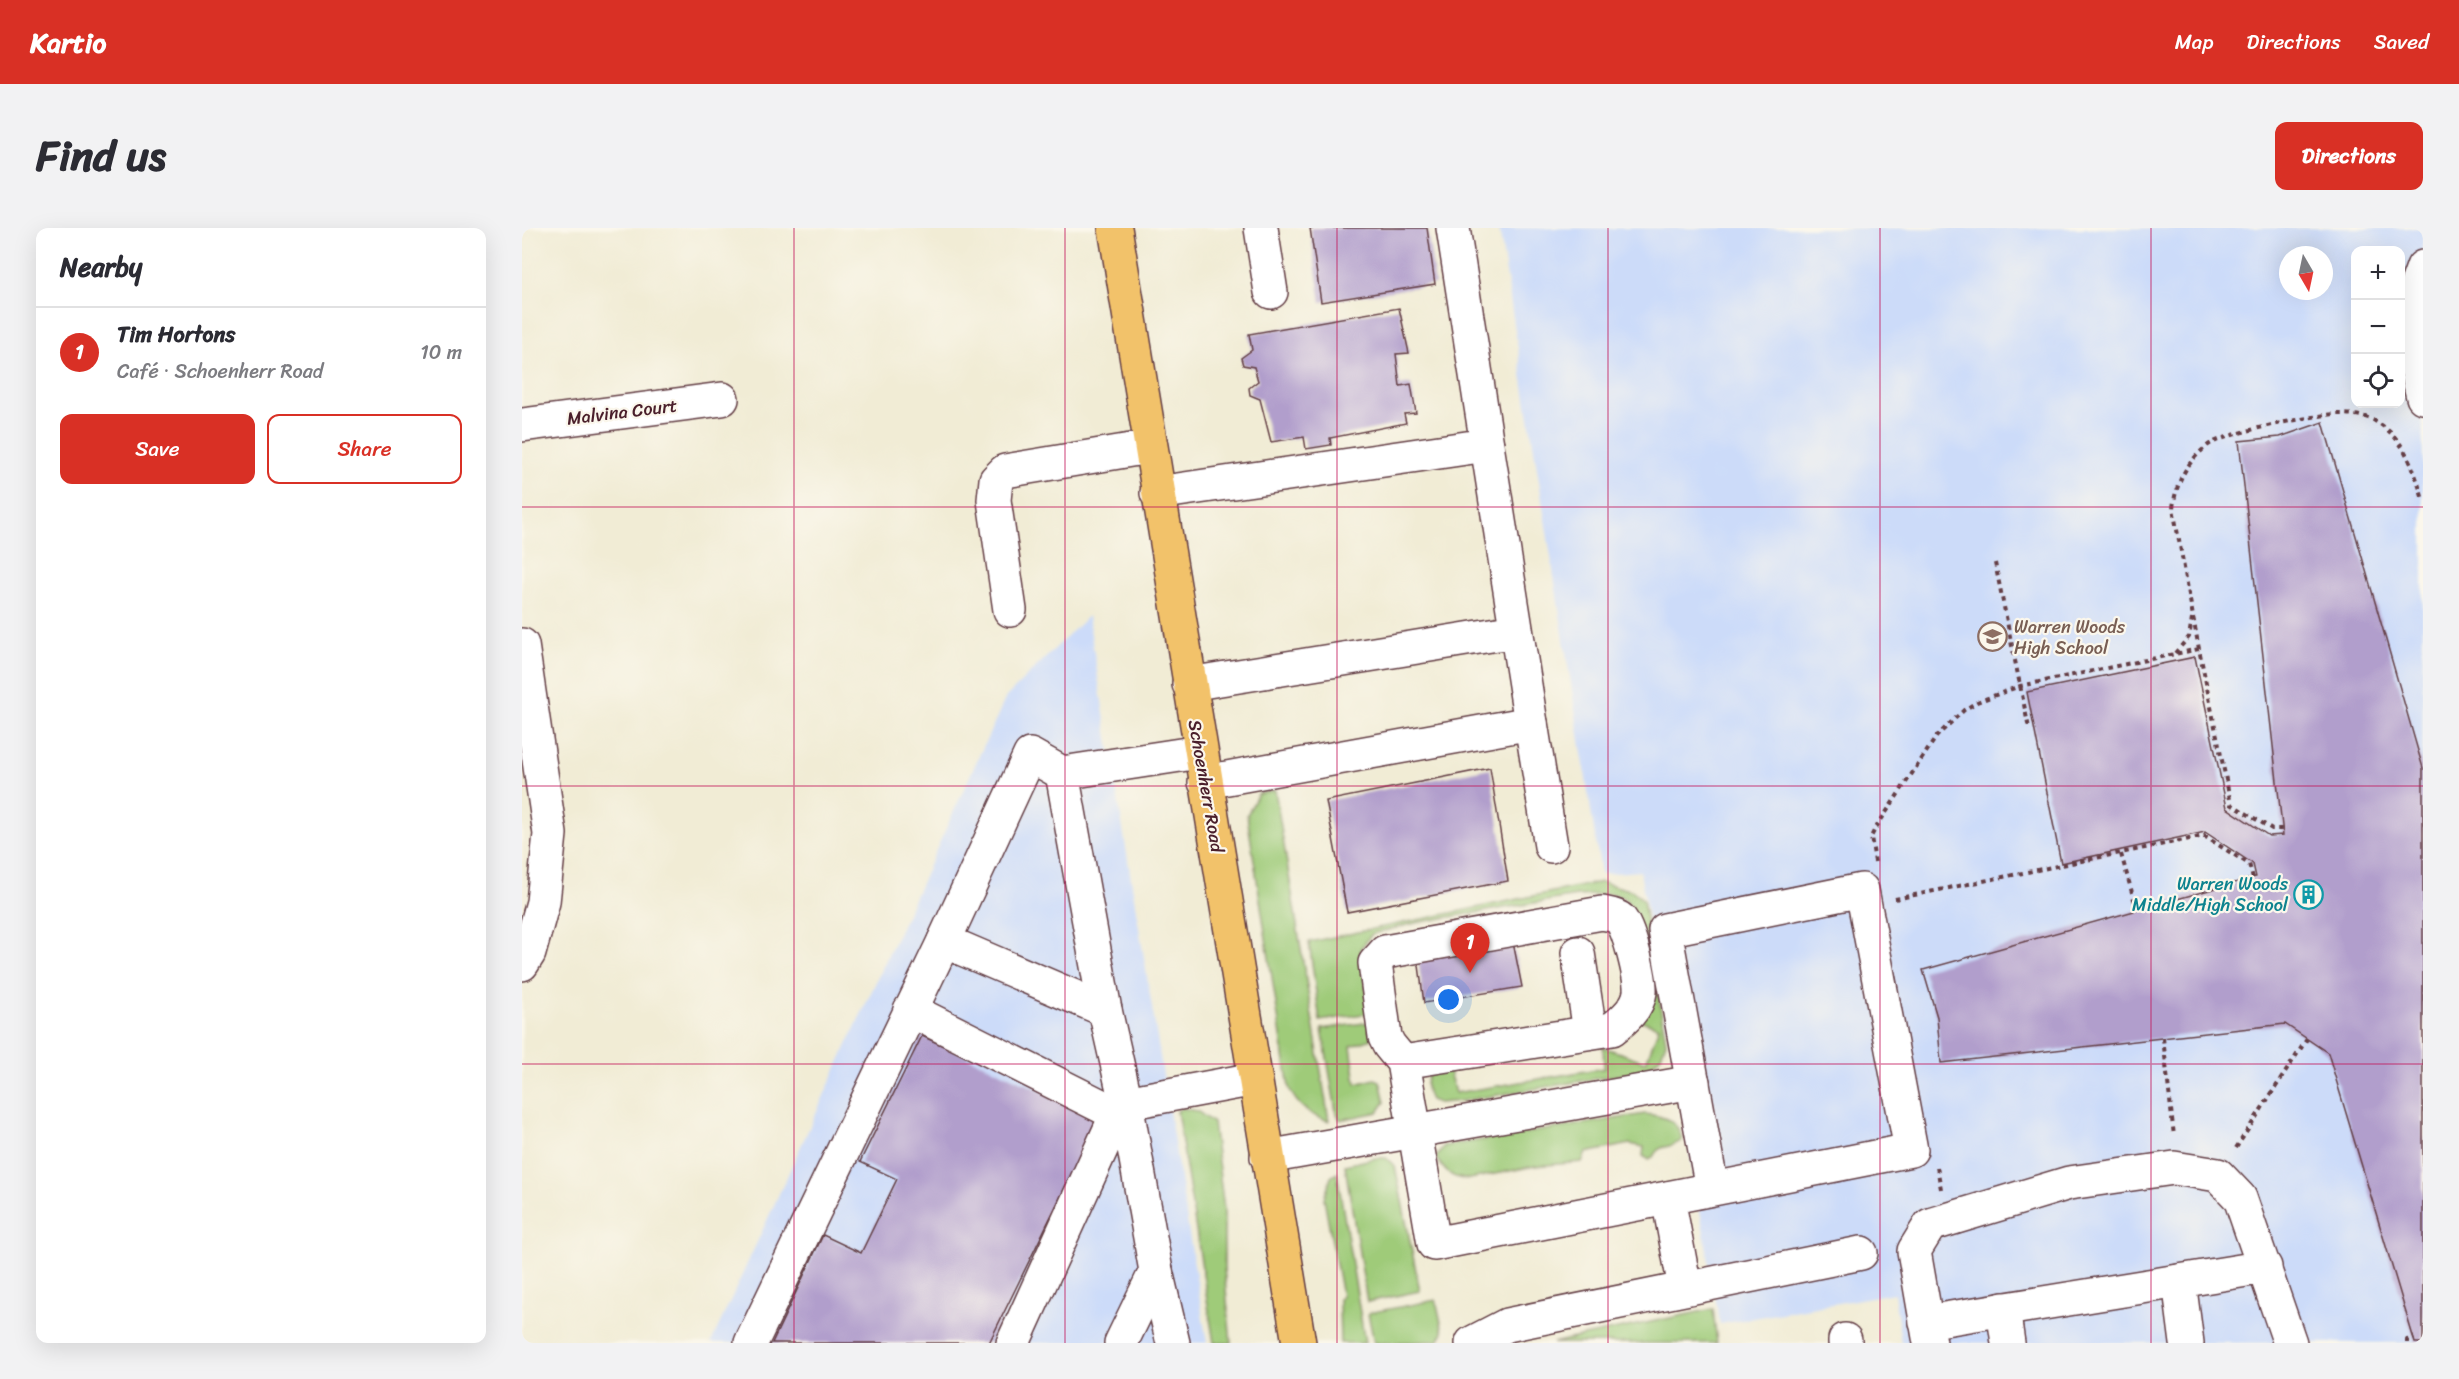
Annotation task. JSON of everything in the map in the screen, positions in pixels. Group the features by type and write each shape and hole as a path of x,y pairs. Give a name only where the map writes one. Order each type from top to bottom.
{"main road":[{"name":"Schoenherr Road","path":"1114,228 1299,1343"}],"street":[{"path":"1261,228 1271,292"},
{"path":"1454,228 1551,846"},
{"path":"2423,267 2413,292 2411,340 2423,397"},
{"name":"Malvina Court","path":"522,425 722,399"},
{"path":"1157,492 1487,445"},
{"path":"1010,610 994,500 996,480 1005,471 1149,447"},
{"path":"1189,684 1516,631"},
{"path":"522,645 550,834 543,902 529,953 522,964"},
{"path":"751,1343 944,941 1030,755 1062,773 1203,767 1531,723"},
{"path":"1062,773 1121,1109 1173,1343"},
{"path":"1403,1062 1612,1029 1627,1017 1640,991 1628,932 1619,918 1602,913 1385,952 1375,963 1385,1037 1403,1062 1434,1244 1911,1150 1862,890 1665,930 1712,1189"},
{"path":"944,941 1105,1010"},
{"path":"1578,953 1590,1032"},
{"path":"910,1010 1121,1109 1255,1079"},
{"path":"1267,1157 1693,1082"},
{"path":"1013,1343 1121,1109"},
{"path":"2265,1267 2003,1309 1928,1332 1914,1251 1930,1225 2069,1183 2174,1168 2218,1175 2240,1198 2265,1267 2289,1343"},
{"path":"1668,1198 1685,1288"},
{"path":"1472,1343 1507,1325 1861,1253"},
{"path":"1121,1343 1156,1271"},
{"path":"2179,1281 2187,1343"},
{"path":"2003,1309 2008,1343"}],"path":[{"path":"2282,828 2272,829 2231,804 2173,508 2175,491 2184,471 2209,444 2243,433 2326,415 2343,414 2373,419 2397,439 2406,452 2423,500"},
{"path":"1995,563 2028,724 2034,723"},
{"path":"2166,656 2175,652 2189,638 2192,612"},
{"path":"1876,867 1871,837 1875,829 1937,736 1970,706 2020,686 2199,649"},
{"path":"1894,899 2205,836 2249,864 2253,878"},
{"path":"2121,854 2137,910"},
{"path":"2163,1038 2174,1140"},
{"path":"2236,1148 2307,1039"},
{"path":"1935,1158 1942,1192"},
{"path":"2407,1343 2407,1340 2414,1338"}],"shaded area":[{"name":"Warren Woods High School","path":"1499,228 2423,228 2423,1343 1901,1343 1894,1293 1720,1324 1640,871 1601,874"},
{"path":"1088,616 1207,1343 711,1343 1006,697"}],"green space":[{"path":"1275,790 1329,1121 1305,1109 1289,1088 1247,815 1258,794"},
{"path":"1601,882 1633,891 1643,900 1666,1042 1661,1056 1649,1067 1636,1072 1462,1101 1438,1103 1430,1100 1426,1090 1430,1073 1448,1068 1455,1093 1604,1068 1603,1047 1646,1062 1659,1027 1639,1020 1639,944 1631,906 1624,898 1613,894 1577,896 1420,922 1372,934 1360,949 1370,1013 1320,1021 1309,942"},
{"path":"1371,1022 1372,1039 1351,1046 1356,1084 1375,1079 1380,1081 1385,1102 1378,1112 1340,1120 1336,1111 1322,1029"},
{"path":"1182,1108 1197,1111 1213,1123 1224,1209 1224,1268 1231,1343 1214,1343 1177,1111"},
{"path":"1645,1114 1669,1120 1677,1128 1682,1140 1659,1149 1653,1157 1648,1159 1643,1156 1644,1147 1630,1144 1586,1153 1582,1162 1535,1166 1470,1179 1450,1174 1436,1158 1444,1146"},
{"path":"1386,1158 1395,1166 1420,1291 1367,1302 1345,1165"},
{"path":"1337,1173 1365,1343 1340,1343 1339,1299 1342,1296 1324,1198 1331,1177"},
{"path":"1436,1300 1443,1332 1438,1341 1374,1343 1368,1313"},
{"path":"1713,1309 1717,1343 1553,1343 1570,1339"}],"building":[{"path":"1310,228 1427,228 1435,284 1321,302"},
{"path":"1399,308 1409,353 1396,354 1400,386 1411,384 1416,413 1404,414 1406,423 1330,438 1331,445 1306,449 1304,437 1271,442 1260,399 1250,395 1249,388 1258,381 1254,367 1243,365 1241,358 1252,350 1249,334"},
{"name":"Warren Woods Middle/High School","path":"2323,422 2423,768 2423,1343 2415,1343 2328,1053 2285,1024 1941,1063 1937,1017 1923,970 2256,877 2253,864 2205,832 2061,863 2027,692 2195,657 2227,808 2269,836 2283,835 2239,441 2280,437"},
{"path":"1490,768 1508,881 1347,912 1326,801"},
{"path":"1513,942 1522,987 1424,1003 1418,958"},
{"path":"922,1036 1099,1118 989,1343 772,1343 823,1235 861,1253 897,1179 860,1162"}],"place":[{"name":"Warren Woods High School","path":"1993,637"},
{"name":"Warren Woods Middle/High School","path":"2309,894"},
{"name":"Tim Hortons","path":"1470,973"}]}
